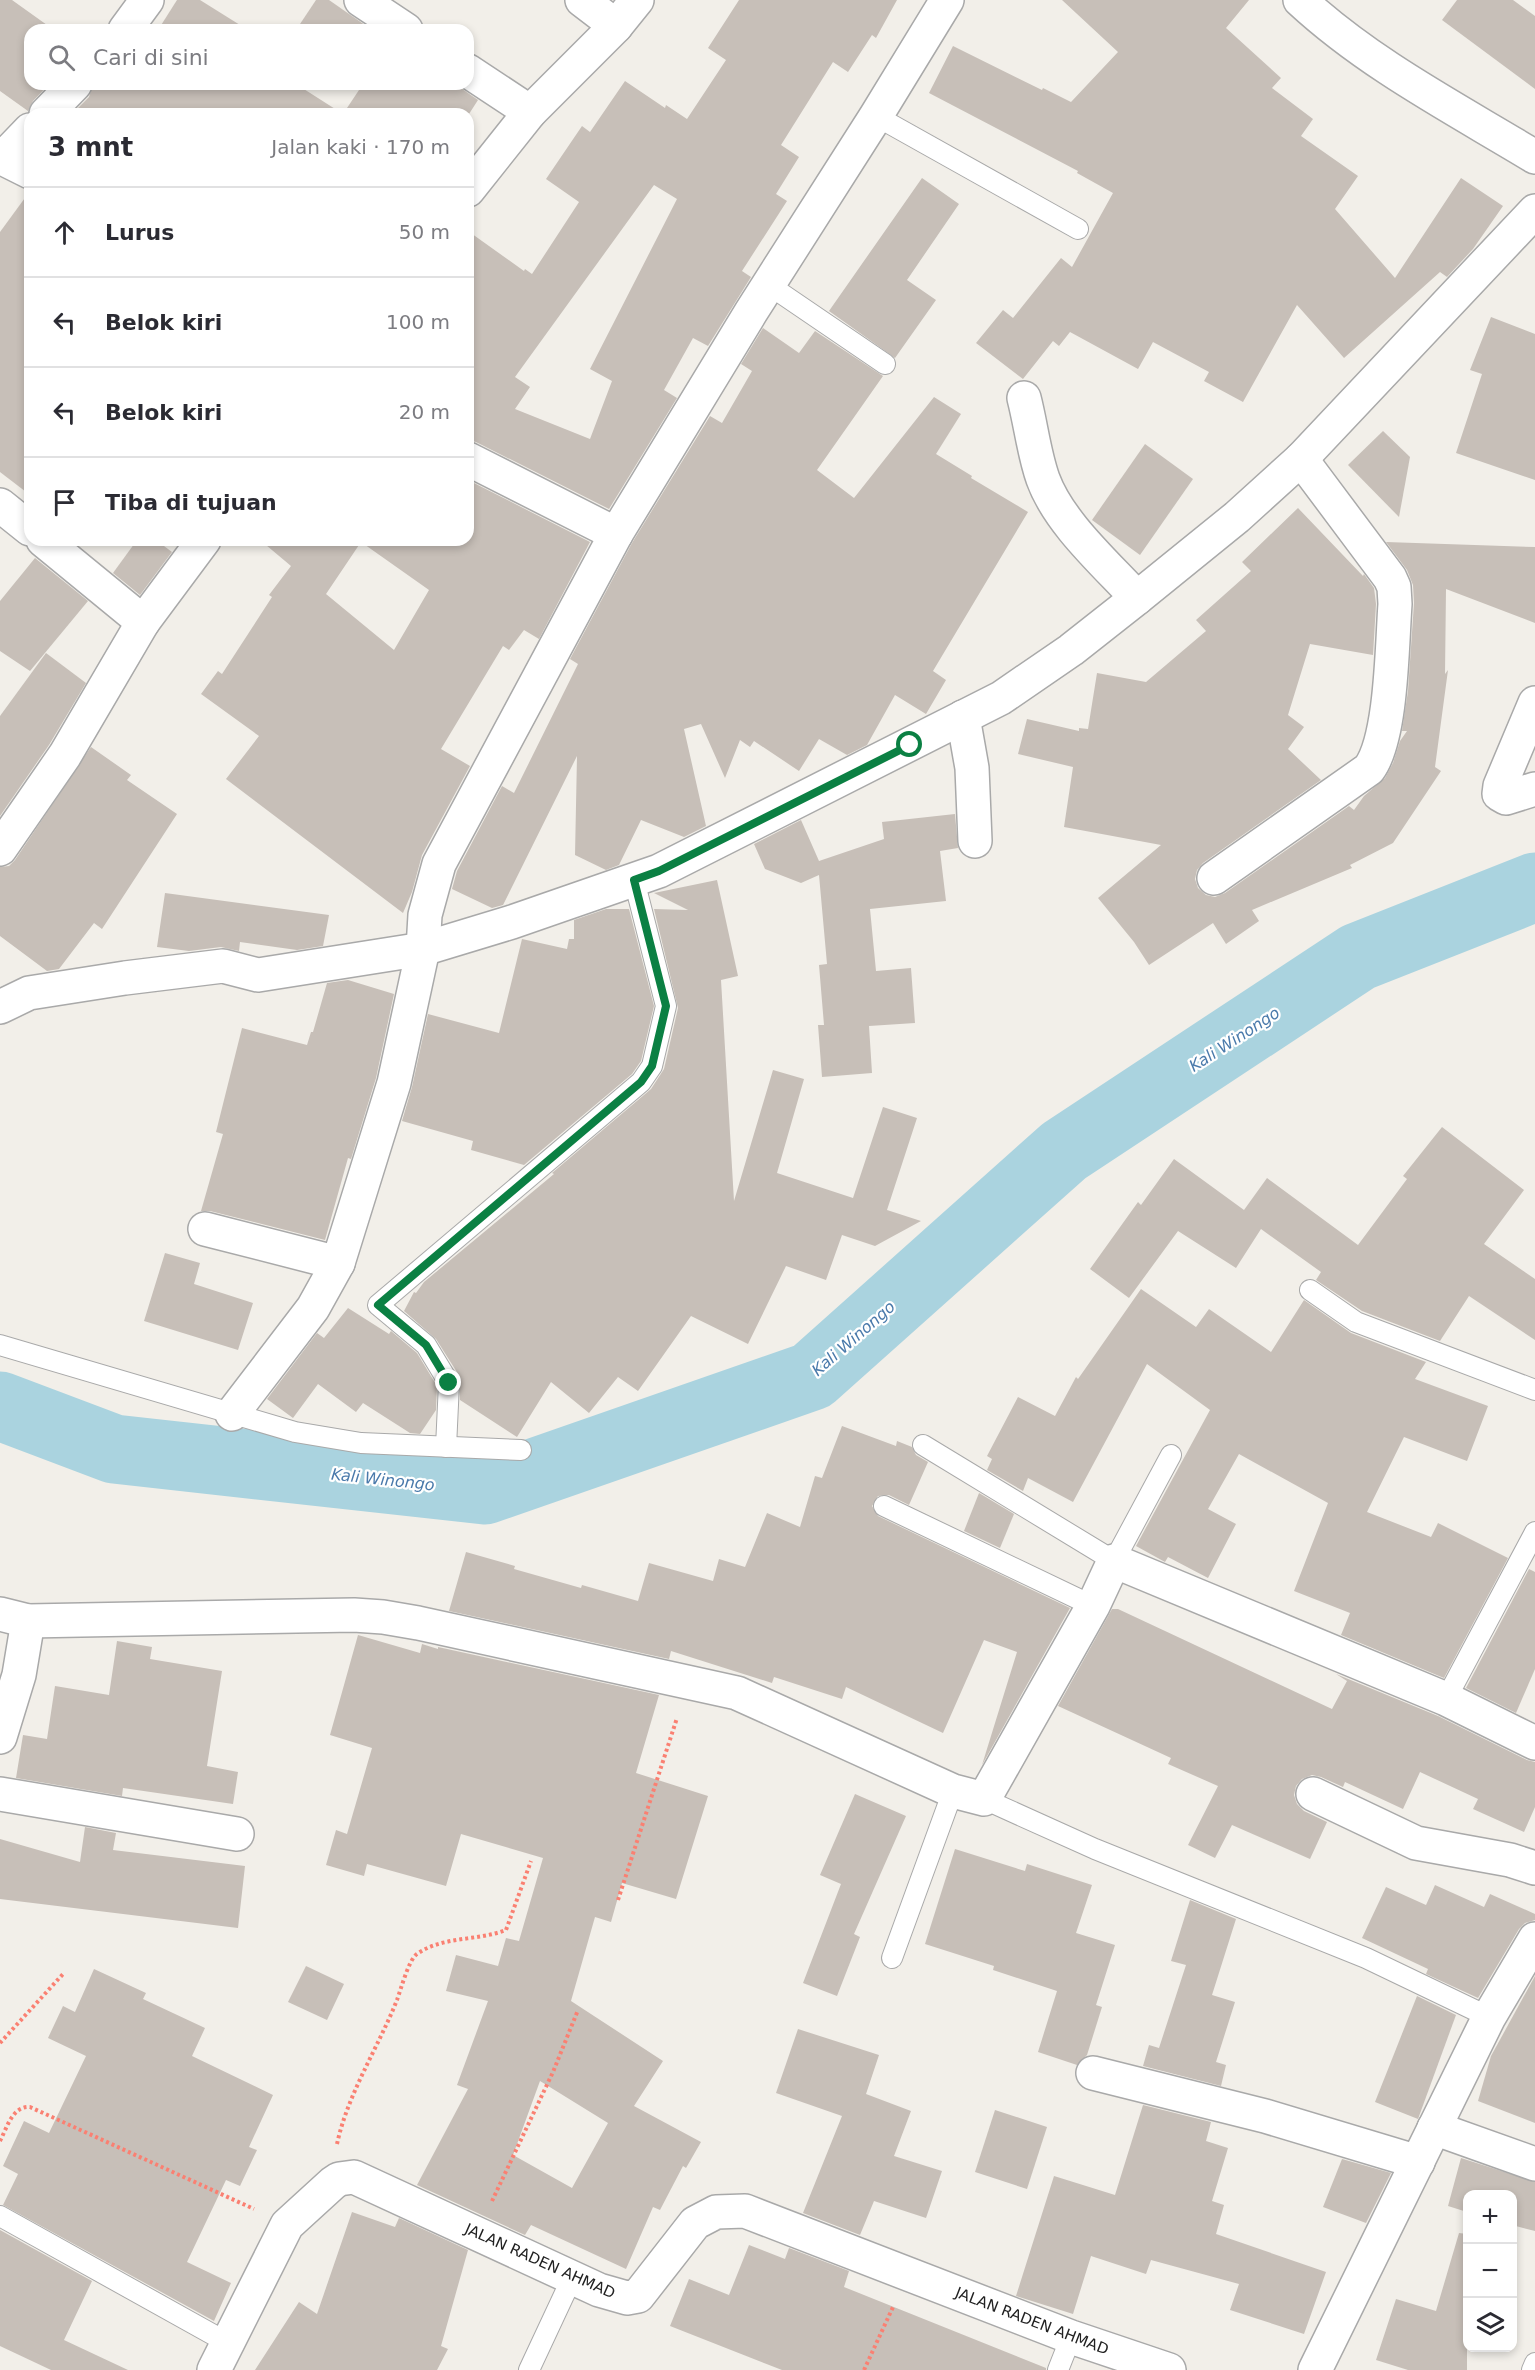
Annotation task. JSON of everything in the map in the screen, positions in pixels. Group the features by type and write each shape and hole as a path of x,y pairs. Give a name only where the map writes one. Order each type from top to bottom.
{"street":[{"path":"129,24 147,0"},
{"path":"361,0 397,24"},
{"path":"582,0 616,26"},
{"path":"474,182 530,111 616,26 637,0"},
{"path":"232,1414 313,1308 338,1263 394,1083 440,864 616,534 947,0"},
{"path":"1300,0 1353,43 1397,73 1535,157"},
{"path":"474,75 530,111"},
{"path":"52,108 69,90"},
{"path":"11,162 24,140"},
{"path":"0,1008 29,993 124,978 223,966 258,975 424,935 634,880 689,856 1001,698 1071,650 1137,598 1237,517 1301,459 1535,211"},
{"path":"1024,398 1043,480 1058,508 1137,598"},
{"path":"1214,878 1369,769 1376,755 1386,715 1395,604 1394,587 1390,578 1301,459"},
{"path":"474,462 616,534"},
{"path":"0,505 24,524"},
{"path":"50,546 143,622"},
{"path":"0,849 64,755 143,622 200,546"},
{"path":"1535,703 1500,786 1499,794 1506,798 1535,789"},
{"path":"963,717 972,768 975,841"},
{"path":"205,1229 338,1263"},
{"path":"0,1737 19,1675 14,1617 354,1615 384,1617 737,1693 952,1791 984,1799 1093,1606 1114,1561 1446,1699 1535,1743"},
{"path":"0,1794 237,1834"},
{"path":"1312,1794 1416,1843 1510,1860 1535,1868"},
{"path":"1315,2370 1489,2017 1535,1940"},
{"path":"1093,2073 1265,2116 1418,2162"},
{"path":"1434,2128 1535,2164"},
{"name":"JALAN RADEN AHMAD","path":"333,2183 346,2177 364,2180 572,2278 599,2290 627,2298 639,2295 695,2223 716,2212 745,2211 1071,2337 1169,2370"},
{"path":"221,2356 287,2225 333,2183"}],"lane":[{"path":"876,116 1078,229"},
{"path":"769,285 885,364"},
{"path":"446,1447 449,1383 426,1345 378,1305 641,1082 652,1066 666,1006 634,880"},
{"path":"1310,1290 1356,1322 1535,1390"},
{"path":"0,1345 295,1432 361,1443 522,1450"},
{"path":"923,1445 1114,1561 1171,1455"},
{"path":"884,1506 1093,1606"},
{"path":"1446,1699 1535,1532"},
{"path":"892,1958 952,1791"},
{"path":"984,1799 1095,1849 1366,1958 1489,2017"},
{"path":"0,2216 221,2356"},
{"path":"529,2370 572,2278"},
{"path":"1058,2370 1071,2337"},
{"path":"1532,2370 1535,2363"}],"path":[{"path":"618,1900 689,1682"},
{"path":"333,2183 334,2154 340,2129 355,2092 384,2034 412,1959 422,1951 443,1944 506,1930 531,1861"},
{"path":"0,2043 63,1974"},
{"path":"477,2234 548,2083 578,2010"},
{"path":"0,2141 16,2111 22,2107 30,2107 287,2225"},
{"path":"864,2370 909,2274"}],"building":[{"path":"0,0 12,0 46,24 24,24 24,90 43,90 30,108 24,108 0,91"},
{"path":"177,0 200,0 238,24 162,24"},
{"path":"316,0 329,0 363,24 300,24"},
{"path":"739,0 897,0 876,38 872,35 848,72 833,62 781,145 799,157 776,194 787,201 742,271 751,277 708,346 693,338 664,390 677,398 609,509 474,442 474,235 524,271 525,269 532,274 579,202 546,179 582,126 590,132 625,81 665,108 666,105 687,119 726,60 708,48","holes":["654,185 677,199 590,369 612,381 590,439 515,409 530,387 515,377"]},
{"path":"1062,0 1249,0 1226,28 1281,78 1272,88 1313,119 1301,136 1358,176 1335,209 1395,278 1461,178 1503,206 1473,249 1447,277 1440,272 1344,358 1297,305 1243,402 1204,381 1209,372 1153,342 1138,369 1070,332 1059,346 1053,341 1023,379 976,343 1003,310 1013,318 1061,258 1072,267 1113,193 1077,173 1078,171 929,93 953,46 1071,102 1118,52"},
{"path":"1457,0 1513,0 1535,16 1535,89 1442,20"},
{"path":"91,90 305,90 334,108 78,108 89,97"},
{"path":"359,90 464,90 478,100 473,108 347,108"},
{"path":"922,178 959,204 907,280 936,300 895,358 829,311"},
{"path":"24,199 24,490 0,472 0,232"},
{"path":"1491,317 1535,334 1535,480 1456,453 1482,374 1470,370"},
{"path":"763,328 799,353 815,331 883,376 817,470 854,498 934,397 961,414 936,454 1028,512 933,671 946,680 926,714 895,695 867,745 847,755 819,739 799,771 754,741 750,747 740,740 725,778 701,724 684,729 706,826 684,837 641,820 619,865 606,870 575,855 577,756 503,905 492,908 452,889 457,871 502,786 514,793 578,664 570,659 632,543 710,416 722,423 752,371 741,364"},
{"path":"1383,431 1410,457 1399,517 1348,465"},
{"path":"1145,444 1193,479 1140,555 1092,520"},
{"path":"474,483 590,542 539,639 524,630 509,650 503,646 441,749 470,766 422,855 412,892 403,913 226,779 259,736 201,694 218,671 222,674 272,597 269,595 291,566 267,546 358,546 326,594 394,650 429,590 367,546 474,546"},
{"path":"1298,508 1363,576 1364,574 1374,588 1376,604 1373,655 1310,644 1288,715 1304,727 1288,749 1321,780 1203,863 1197,870 1195,879 1198,888 1206,895 1215,897 1225,893 1349,806 1354,810 1364,796 1385,778 1393,763 1400,741 1407,731 1402,731 1408,691 1414,603 1413,585 1407,570 1386,542 1535,547 1535,623 1446,589 1445,674 1448,670 1435,767 1441,771 1393,843 1350,865 1352,868 1252,910 1259,921 1226,944 1213,923 1149,965 1134,942 1098,898 1161,845 1064,827 1073,767 1018,754 1027,719 1079,731 1079,728 1088,729 1097,673 1146,682 1206,631 1196,620 1251,571 1242,562"},
{"path":"133,546 164,546 172,552 140,595 113,573"},
{"path":"35,558 88,601 30,671 0,651 0,601"},
{"path":"46,653 86,683 49,745 0,816 0,716"},
{"path":"91,747 131,775 127,780 177,814 102,929 94,923 59,969 47,971 0,936 0,867 9,866 15,860"},
{"path":"955,814 958,848 940,851 946,901 870,909 876,971 911,968 915,1023 869,1026 872,1073 822,1077 818,1025 824,1025 819,965 827,964 819,875 801,883 765,869 754,844 801,820 819,861 884,839 882,822"},
{"path":"717,880 738,976 721,980 734,1201 773,1070 804,1079 777,1173 853,1198 883,1107 917,1118 887,1210 921,1221 875,1246 842,1235 826,1280 786,1266 748,1344 691,1316 638,1391 618,1377 589,1413 551,1382 517,1437 460,1400 460,1377 436,1339 404,1311 414,1292 416,1293 424,1282 554,1174 552,1173 651,1089 664,1069 678,1008 654,909 688,910 654,893"},
{"path":"165,893 329,915 323,946 297,950 240,942 239,951 221,947 189,951 157,947"},
{"path":"606,909 629,909 654,1006 641,1061 632,1074 524,1165 471,1150 473,1141 402,1121 428,1014 499,1033 522,939 567,949 569,939 574,939 574,920"},
{"path":"348,980 394,994 376,1078 351,1159 348,1158 325,1240 210,1211 201,1211 223,1134 216,1132 242,1028 307,1045 327,983"},
{"path":"1442,1127 1524,1190 1484,1244 1535,1279 1535,1340 1469,1296 1440,1341 1362,1311 1316,1280 1321,1272 1261,1229 1236,1268 1178,1231 1129,1298 1090,1269 1138,1202 1141,1205 1174,1159 1244,1210 1267,1178 1358,1245 1407,1179 1403,1176"},
{"path":"165,1253 200,1263 194,1284 253,1303 238,1350 144,1321"},
{"path":"1141,1289 1196,1327 1209,1309 1271,1352 1304,1300 1351,1333 1426,1362 1415,1379 1488,1406 1467,1461 1404,1437 1367,1512 1431,1537 1438,1523 1508,1558 1444,1678 1341,1635 1350,1613 1294,1591 1328,1503 1239,1454 1208,1509 1236,1524 1208,1578 1168,1557 1165,1562 1136,1546 1210,1410 1147,1364 1073,1502 1028,1478 1023,1491 987,1470 992,1459 987,1456 1018,1397 1055,1416 1076,1377 1078,1379"},
{"path":"348,1308 389,1334 391,1331 417,1353 437,1386 436,1410 420,1434 410,1433 363,1403 356,1412 318,1384 293,1418 267,1399 317,1333 324,1338"},
{"path":"842,1426 896,1446 897,1441 912,1447 916,1455 928,1462 909,1505 889,1495 878,1496 872,1506 878,1516 1070,1608 982,1765 1017,1652 984,1640 943,1733 846,1687 842,1699 774,1677 772,1683 671,1651 669,1659 449,1611 466,1552 515,1566 514,1569 638,1601 649,1563 713,1581 719,1559 745,1567 767,1513 800,1527 815,1476 822,1478"},
{"path":"979,1493 1014,1514 1000,1548 964,1531"},
{"path":"1529,1569 1535,1572 1535,1669 1516,1713 1466,1688"},
{"path":"1112,1609 1118,1609 1332,1709 1347,1681 1336,1674 1438,1716 1535,1762 1535,1807 1524,1832 1473,1809 1478,1799 1420,1772 1403,1809 1345,1782 1343,1787 1312,1775 1302,1779 1296,1786 1294,1795 1297,1804 1304,1811 1327,1822 1310,1859 1232,1825 1215,1858 1188,1845 1218,1786 1168,1764 1171,1758 1058,1706"},
{"path":"358,1635 420,1653 422,1644 659,1695 636,1773 708,1796 676,1899 622,1883 611,1922 595,1917 571,2001 663,2061 634,2106 701,2142 686,2168 683,2166 660,2210 653,2207 626,2269 531,2225 525,2235 417,2185 468,2089 457,2085 488,2001 446,1991 456,1955 498,1966 506,1938 519,1941 543,1858 461,1834 446,1886 367,1864 364,1876 326,1865 336,1830 347,1834 372,1748 330,1735","holes":["540,2081 608,2123 572,2188 513,2155"]},
{"path":"117,1641 152,1647 150,1659 222,1671 207,1766 238,1772 233,1804 123,1788 122,1796 16,1778 23,1735 47,1739 55,1686 109,1695"},
{"path":"855,1794 906,1816 854,1934 860,1937 837,1996 803,1983 841,1884 820,1875"},
{"path":"85,1827 116,1833 113,1850 245,1866 238,1928 0,1899 0,1839 80,1862"},
{"path":"955,1849 1025,1871 1027,1864 1092,1885 1076,1933 1115,1945 1096,2005 1102,2007 1087,2055 1077,2065 1038,2052 1057,1991 993,1970 994,1966 925,1944"},
{"path":"1435,1885 1484,1907 1490,1894 1535,1914 1535,1920 1525,1923 1519,1929 1478,1998 1426,1974 1428,1969 1362,1938 1386,1887 1426,1905"},
{"path":"1190,1900 1236,1919 1212,1995 1235,2002 1216,2062 1226,2065 1221,2086 1143,2066 1149,2045 1159,2048 1186,1965 1171,1961"},
{"path":"306,1966 344,1984 327,2020 288,2002"},
{"path":"94,1969 146,1993 143,1999 205,2028 192,2056 273,2095 249,2147 257,2150 240,2186 226,2180 187,2262 231,2283 214,2321 3,2205 18,2174 3,2166 24,2121 49,2133 86,2056 48,2038 63,2006 75,2012"},
{"path":"1535,1976 1535,2123 1478,2101 1491,2056"},
{"path":"1417,1996 1456,2015 1418,2119 1375,2102"},
{"path":"798,2029 879,2055 866,2094 911,2111 894,2156 942,2171 926,2218 874,2201 860,2235 803,2213 842,2116 776,2093"},
{"path":"1143,2105 1211,2122 1206,2141 1228,2148 1212,2201 1224,2205 1216,2234 1326,2272 1304,2334 1230,2310 1239,2284 1151,2260 1146,2274 1091,2256 1073,2314 1016,2296 1054,2176 1115,2195"},
{"path":"995,2110 1047,2127 1027,2189 975,2172"},
{"path":"1461,2158 1535,2182 1535,2231 1517,2226 1517,2190 1463,2190 1463,2211 1448,2206"},
{"path":"1342,2159 1391,2173 1366,2223 1323,2207"},
{"path":"352,2212 395,2227 399,2218 468,2250 441,2346 448,2349 437,2370 255,2370 299,2302 317,2314"},
{"path":"0,2230 92,2281 64,2340 128,2370 51,2370 0,2346"},
{"path":"1459,2233 1463,2234 1463,2352 1467,2352 1467,2370 1408,2370 1376,2360 1396,2299 1436,2311"},
{"path":"749,2245 785,2259 789,2248 849,2271 844,2287 1046,2368 1046,2370 782,2370 670,2326 689,2279 729,2295"}],"waterway":[{"name":"Kali Winongo","path":"0,1406 114,1449 485,1490 812,1376 1064,1151 1358,957 1535,887"}],"route":[{"path":"449,1383 426,1345 378,1305 641,1082 652,1066 666,1006 634,880 659,871 910,745"}]}
